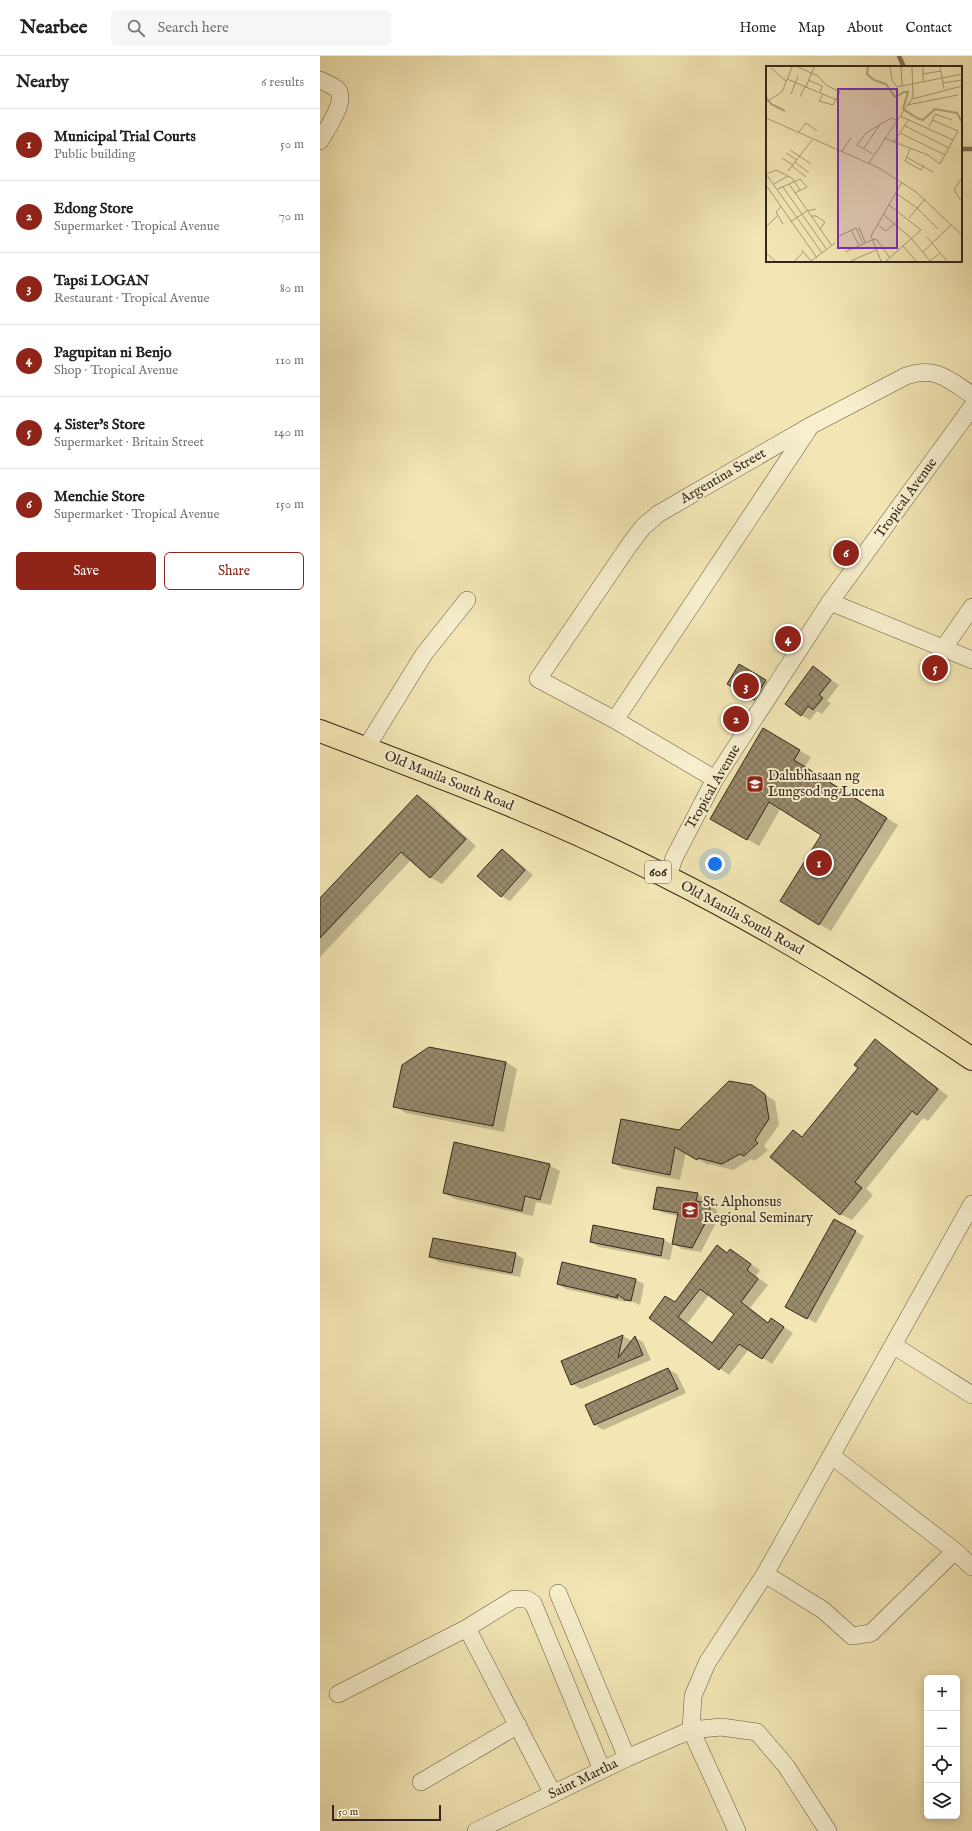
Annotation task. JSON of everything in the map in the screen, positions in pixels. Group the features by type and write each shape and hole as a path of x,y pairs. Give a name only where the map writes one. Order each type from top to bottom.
{"main road":[{"name":"Old Manila South Road","path":"320,731 401,761 534,816 668,877 774,933 879,997 972,1059"}],"street":[{"path":"320,80 338,90 341,96 341,104 320,141"},
{"name":"Argentina Street","path":"615,720 538,679 643,527 658,514 679,500 810,426 906,376 918,372 943,375 972,395"},
{"name":"Tropical Avenue","path":"668,877 674,858 715,779 830,602 972,407"},
{"path":"715,779 615,720 810,426"},
{"path":"366,748 424,654 467,600"},
{"path":"830,602 972,660"},
{"path":"943,649 972,607"},
{"path":"736,1831 691,1730 693,1696 707,1663 764,1574 832,1456 893,1345 968,1223 972,1204"},
{"path":"893,1345 972,1395"},
{"path":"832,1456 955,1551 972,1567"},
{"path":"764,1574 823,1610 852,1636 871,1633 955,1551"},
{"path":"558,1593 627,1758"},
{"path":"338,1694 467,1628 514,1599 526,1599 533,1603 602,1770"},
{"path":"467,1628 553,1794"},
{"path":"421,1782 518,1725"},
{"name":"Saint Martha","path":"476,1831 627,1758 691,1730 721,1727 757,1732 786,1766 828,1831"}],"building":[{"path":"739,664 766,680 754,700 727,684"},
{"path":"813,666 831,680 819,695 823,698 813,710 808,706 801,716 785,704"},
{"path":"763,728 800,750 794,760 887,818 819,925 780,901 821,835 769,802 747,840 710,819"},
{"path":"417,795 466,839 430,878 401,852 320,938 320,898"},
{"path":"502,849 525,870 501,897 477,876"},
{"path":"875,1039 938,1089 917,1115 912,1111 855,1182 862,1188 840,1215 770,1157 793,1130 802,1137 858,1068 854,1065"},
{"path":"429,1047 506,1062 493,1126 393,1107 402,1065"},
{"path":"729,1081 752,1085 765,1094 769,1119 755,1140 758,1143 744,1156 740,1154 722,1164 698,1158 697,1160 675,1147 670,1175 612,1163 621,1119 679,1130"},
{"path":"454,1142 550,1164 540,1200 525,1196 522,1211 443,1193"},
{"path":"657,1187 698,1193 696,1201 708,1203 710,1209 708,1218 692,1248 672,1244 678,1213 653,1209"},
{"path":"834,1219 856,1231 807,1319 785,1307"},
{"path":"593,1225 664,1239 661,1256 590,1242"},
{"path":"433,1238 516,1253 512,1273 429,1257"},
{"path":"717,1245 727,1253 730,1249 751,1264 747,1270 758,1279 741,1302 768,1323 771,1318 784,1327 762,1359 739,1344 719,1370 649,1318 665,1296 675,1302","holes":["700,1289 734,1314 712,1343 678,1317"]},
{"path":"562,1262 636,1279 631,1301 625,1300 617,1294 618,1298 557,1284"},
{"path":"623,1335 618,1358 635,1336 643,1355 571,1385 561,1361"},
{"path":"668,1368 678,1389 594,1425 585,1405"}],"waterway":[{"path":"899,56 904,66"},
{"path":"962,149 972,149"}],"place":[{"name":"Menchie Store","path":"846,553"},
{"name":"Pagupitan ni Benjo","path":"788,639"},
{"name":"4 Sister's Store","path":"935,668"},
{"name":"Tapsi LOGAN","path":"746,686"},
{"name":"Edong Store","path":"736,719"},
{"name":"Dalubhasaan ng Lungsod ng Lucena","path":"755,784"},
{"name":"Municipal Trial Courts","path":"819,863"},
{"name":"St. Alphonsus Regional Seminary","path":"690,1210"}]}
